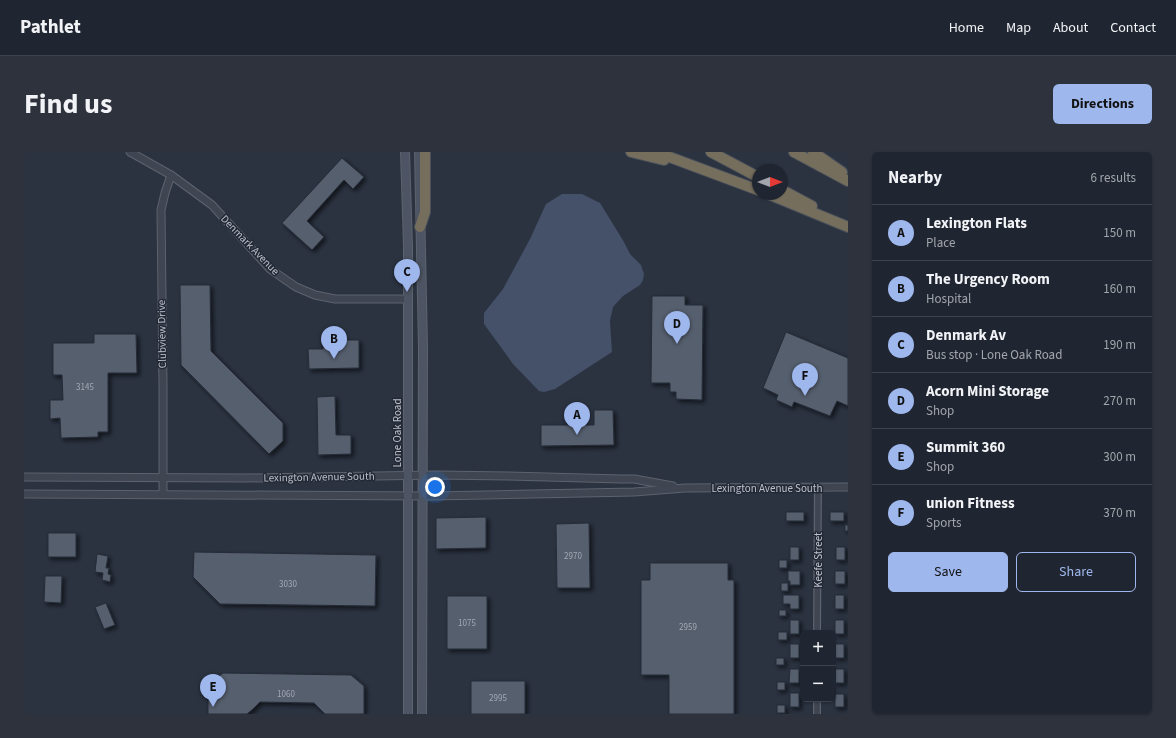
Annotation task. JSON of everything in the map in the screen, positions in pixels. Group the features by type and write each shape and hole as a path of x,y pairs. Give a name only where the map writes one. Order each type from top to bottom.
{"highway":[{"path":"420,227 425,212 425,152"},
{"path":"630,152 700,168"},
{"path":"656,152 752,188"},
{"path":"711,152 752,174"},
{"path":"794,152 848,181"},
{"path":"813,152 848,176"},
{"path":"788,193 848,226"},
{"path":"783,200 848,226"}],"main road":[{"name":"Lone Oak Road","path":"405,152 408,299 408,714"},
{"path":"420,152 423,348 422,714"}],"street":[{"name":"Denmark Avenue","path":"130,152 171,175 212,205 270,269 296,288 315,295 335,299 408,299"},
{"name":"Clubview Drive","path":"162,494 163,384 161,210 171,175"},
{"name":"Lexington Avenue South","path":"24,477 248,478 408,475 509,476 621,479 685,488"},
{"name":"Keefe Street","path":"818,487 818,630"},
{"name":"Lexington Avenue South","path":"24,494 422,496 634,492 685,488 848,487"},
{"path":"817,702 817,714"}],"water":[{"path":"562,194 582,194 600,203 630,254 641,265 644,274 640,285 623,296 613,307 610,321 612,352 555,389 544,392 539,391 513,364 484,324 484,313 503,289 530,239 546,204"}],"building":[{"path":"342,158 364,177 353,189 344,180 307,221 324,237 312,250 282,223"},
{"path":"180,285 210,285 211,351 283,423 283,441 269,454 181,365"},
{"path":"652,296 685,296 685,305 703,305 702,400 676,399 676,392 670,392 670,383 651,383"},
{"path":"331,331 340,331 340,340 359,340 359,368 309,369 308,349 323,349 323,341 331,341"},
{"path":"786,332 848,358 848,406 837,401 830,416 794,402 792,407 776,400 778,395 763,388"},
{"path":"94,334 136,334 137,373 108,373 108,432 98,432 98,437 61,438 60,418 50,419 50,400 63,400 62,375 53,375 53,343 94,343"},
{"path":"335,396 336,435 351,435 351,454 318,455 317,397"},
{"path":"594,410 613,410 614,445 541,446 541,425 594,425"},
{"path":"786,512 804,512 804,521 786,521"},
{"path":"830,512 844,512 844,521 830,521"},
{"path":"486,517 486,548 436,549 436,518"},
{"path":"589,523 590,588 557,588 556,524"},
{"path":"845,525 848,525 848,531 845,531"},
{"path":"48,533 76,533 76,557 48,557"},
{"path":"790,547 799,547 799,560 790,560"},
{"path":"836,547 845,547 845,560 836,560"},
{"path":"194,552 376,555 375,606 220,604 193,577"},
{"path":"97,554 108,556 106,568 109,568 108,574 111,575 110,582 102,580 103,573 95,572"},
{"path":"779,560 787,560 787,568 779,568"},
{"path":"650,563 728,563 728,580 734,580 734,714 669,714 669,675 641,675 641,580 650,580"},
{"path":"788,571 800,571 800,585 790,585 790,581 788,581"},
{"path":"835,571 845,571 845,584 835,584"},
{"path":"45,576 62,576 61,603 44,602"},
{"path":"781,583 788,583 788,591 781,591"},
{"path":"783,595 799,595 799,609 790,609 790,604 783,604"},
{"path":"835,595 844,595 844,609 835,609"},
{"path":"447,596 487,596 487,649 447,649"},
{"path":"106,603 115,625 104,629 95,607"},
{"path":"779,610 786,610 786,616 779,616"},
{"path":"790,620 799,620 799,634 790,634"},
{"path":"835,620 844,620 844,634 836,634"},
{"path":"778,632 787,632 787,640 778,640"},
{"path":"790,644 799,644 799,658 790,658"},
{"path":"836,644 844,644 844,658 836,658"},
{"path":"776,658 784,658 784,665 776,665"},
{"path":"790,669 799,669 799,683 789,683"},
{"path":"836,669 844,669 844,683 836,683"},
{"path":"223,673 351,675 364,686 364,714 325,714 314,703 260,702 247,714 208,714 208,684"},
{"path":"471,681 525,681 525,714 471,714"},
{"path":"777,682 785,682 785,690 777,690"},
{"path":"790,693 799,693 799,707 790,707"},
{"path":"836,694 844,694 844,707 835,707"},
{"path":"777,705 785,705 785,713 777,713"}],"place":[{"name":"Denmark Av","path":"407,292"},
{"name":"Acorn Mini Storage","path":"677,344"},
{"name":"The Urgency Room","path":"334,359"},
{"name":"union Fitness","path":"805,396"},
{"name":"Lexington Flats","path":"577,435"},
{"name":"Summit 360","path":"213,707"}]}
